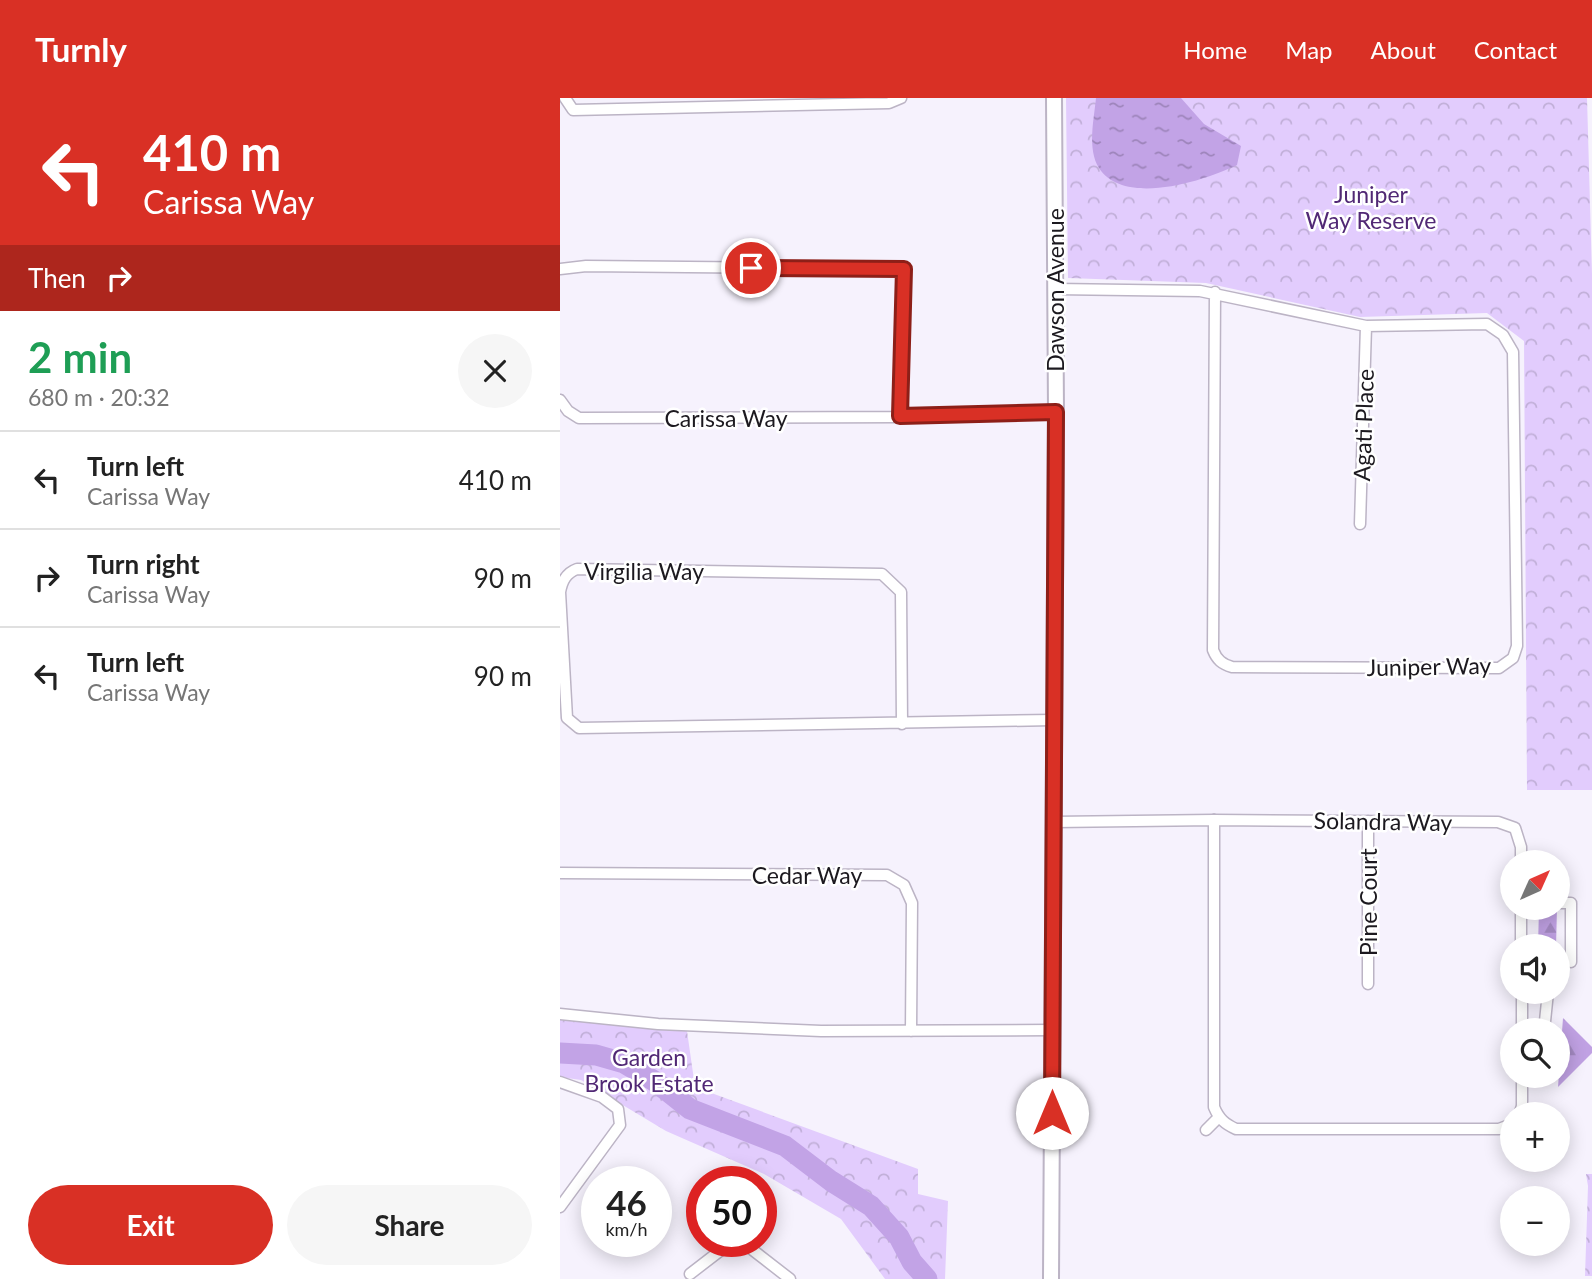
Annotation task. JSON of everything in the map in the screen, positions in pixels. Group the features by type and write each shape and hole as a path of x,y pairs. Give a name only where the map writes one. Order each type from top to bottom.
{"main road":[{"name":"Dawson Avenue","path":"1051,1279 1056,412 1054,98"}],"street":[{"path":"565,98 573,110 889,103 901,98"},
{"path":"560,269 586,266 904,269 900,416"},
{"name":"Juniper Way","path":"1055,289 1214,292 1240,300 1366,326 1487,324 1503,335 1513,352 1517,646 1513,658 1499,668 1233,667 1222,663 1216,657 1213,650 1214,292"},
{"name":"Agati Place","path":"1360,524 1366,326"},
{"name":"Carissa Way","path":"560,400 568,411 579,418 1056,412"},
{"name":"Virgilia Way","path":"902,724 901,592 882,574 577,569 570,571 562,582 560,592 566,718 574,726 584,729 902,724 1053,720"},
{"path":"1214,820 1214,1107 1219,1117 1227,1125 1237,1129 1500,1129"},
{"name":"Pine Court","path":"1368,821 1368,984"},
{"name":"Solandra Way","path":"1054,822 1498,822 1515,828 1521,850"},
{"name":"Cedar Way","path":"560,873 887,875 904,885 912,903 911,1031"},
{"path":"1570,903 1571,962"},
{"path":"560,1014 658,1024 821,1031 1053,1030"},
{"path":"560,1082 602,1097 618,1109 620,1125 560,1207"},
{"path":"1206,1130 1219,1117"},
{"path":"690,1274 725,1247 746,1244 790,1279"}],"green space":[{"name":"Juniper Way Reserve","path":"1066,98 1587,98 1592,274 1592,790 1527,790 1524,341 1487,313 1360,317 1206,283 1068,278"},
{"path":"1539,920 1557,920 1556,934 1538,934"},
{"name":"Garden Brook Estate","path":"560,1017 687,1031 695,1087 918,1169 918,1194 948,1201 945,1279 885,1279 841,1219 777,1182 777,1166 746,1166 666,1131 581,1080 560,1077"},
{"path":"1570,1025 1592,1047 1592,1053 1570,1075"},
{"path":"1586,1174 1592,1174 1592,1276 1585,1276 1588,1186"}],"water":[{"path":"1096,98 1181,98 1204,124 1241,146 1237,165 1205,178 1165,187 1126,186 1111,180 1099,168 1093,152"}],"waterway":[{"path":"560,1053 596,1055 624,1063 656,1082 690,1109 785,1146 831,1181 871,1206 899,1237 912,1262 927,1279"}],"route":[{"path":"751,268 904,269 900,416 1056,412 1052,1113"}]}
